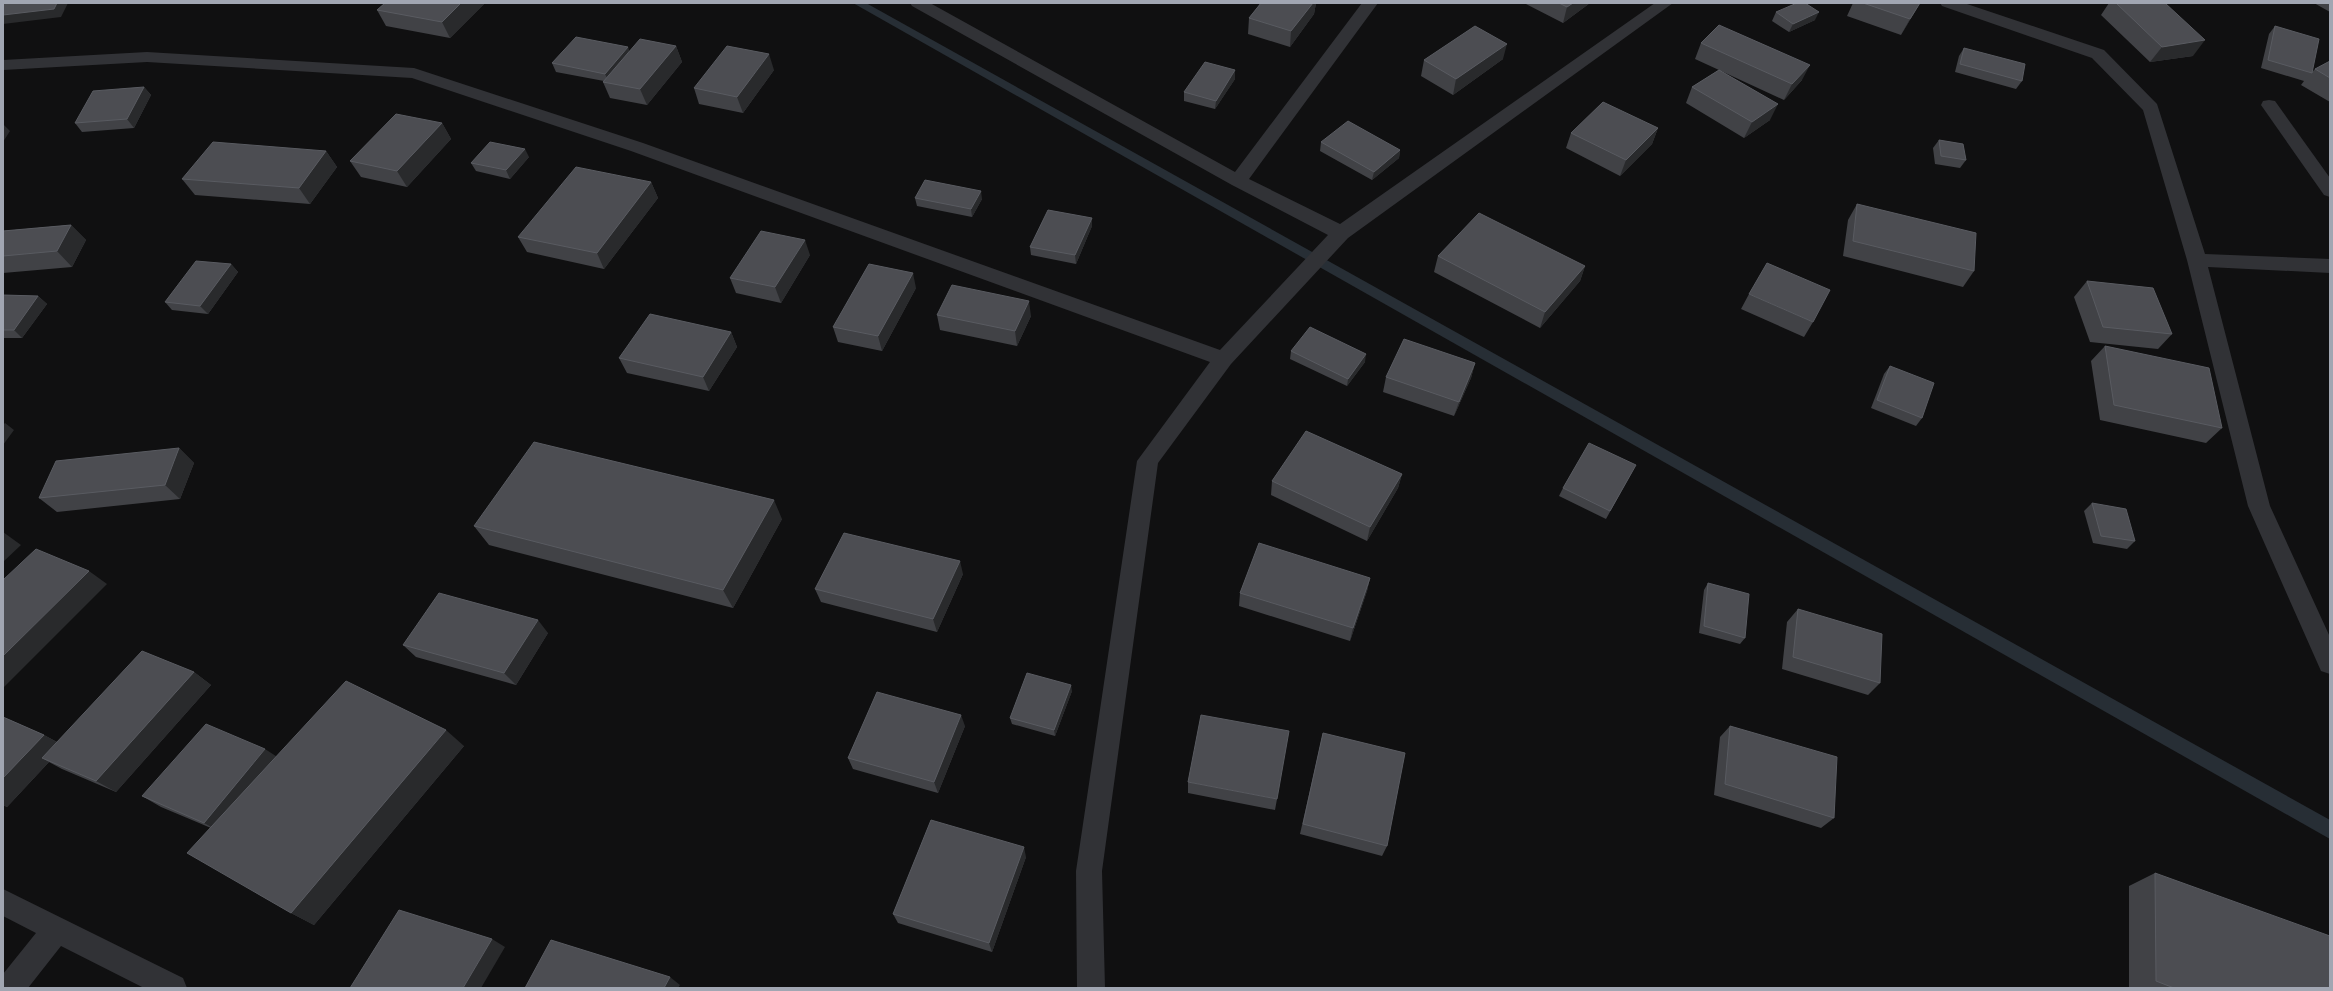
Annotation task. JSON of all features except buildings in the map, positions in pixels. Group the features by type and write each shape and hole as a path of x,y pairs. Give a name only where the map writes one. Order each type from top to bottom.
{"street":[{"path":"918,3 1238,181 1341,233"},
{"path":"1238,181 1370,3"},
{"path":"1091,988 1089,871 1148,461 1224,359 1341,233 1665,3"},
{"path":"1948,3 2098,54 2151,108 2196,260 2259,506 2330,663"},
{"path":"3,65 147,57 414,72 636,147 1224,359"},
{"path":"2196,260 2330,266"},
{"path":"3,902 173,988"},
{"path":"10,988 57,929"}],"lane":[{"path":"2269,105 2330,191"}],"waterway":[{"path":"858,3 2330,830"}]}
